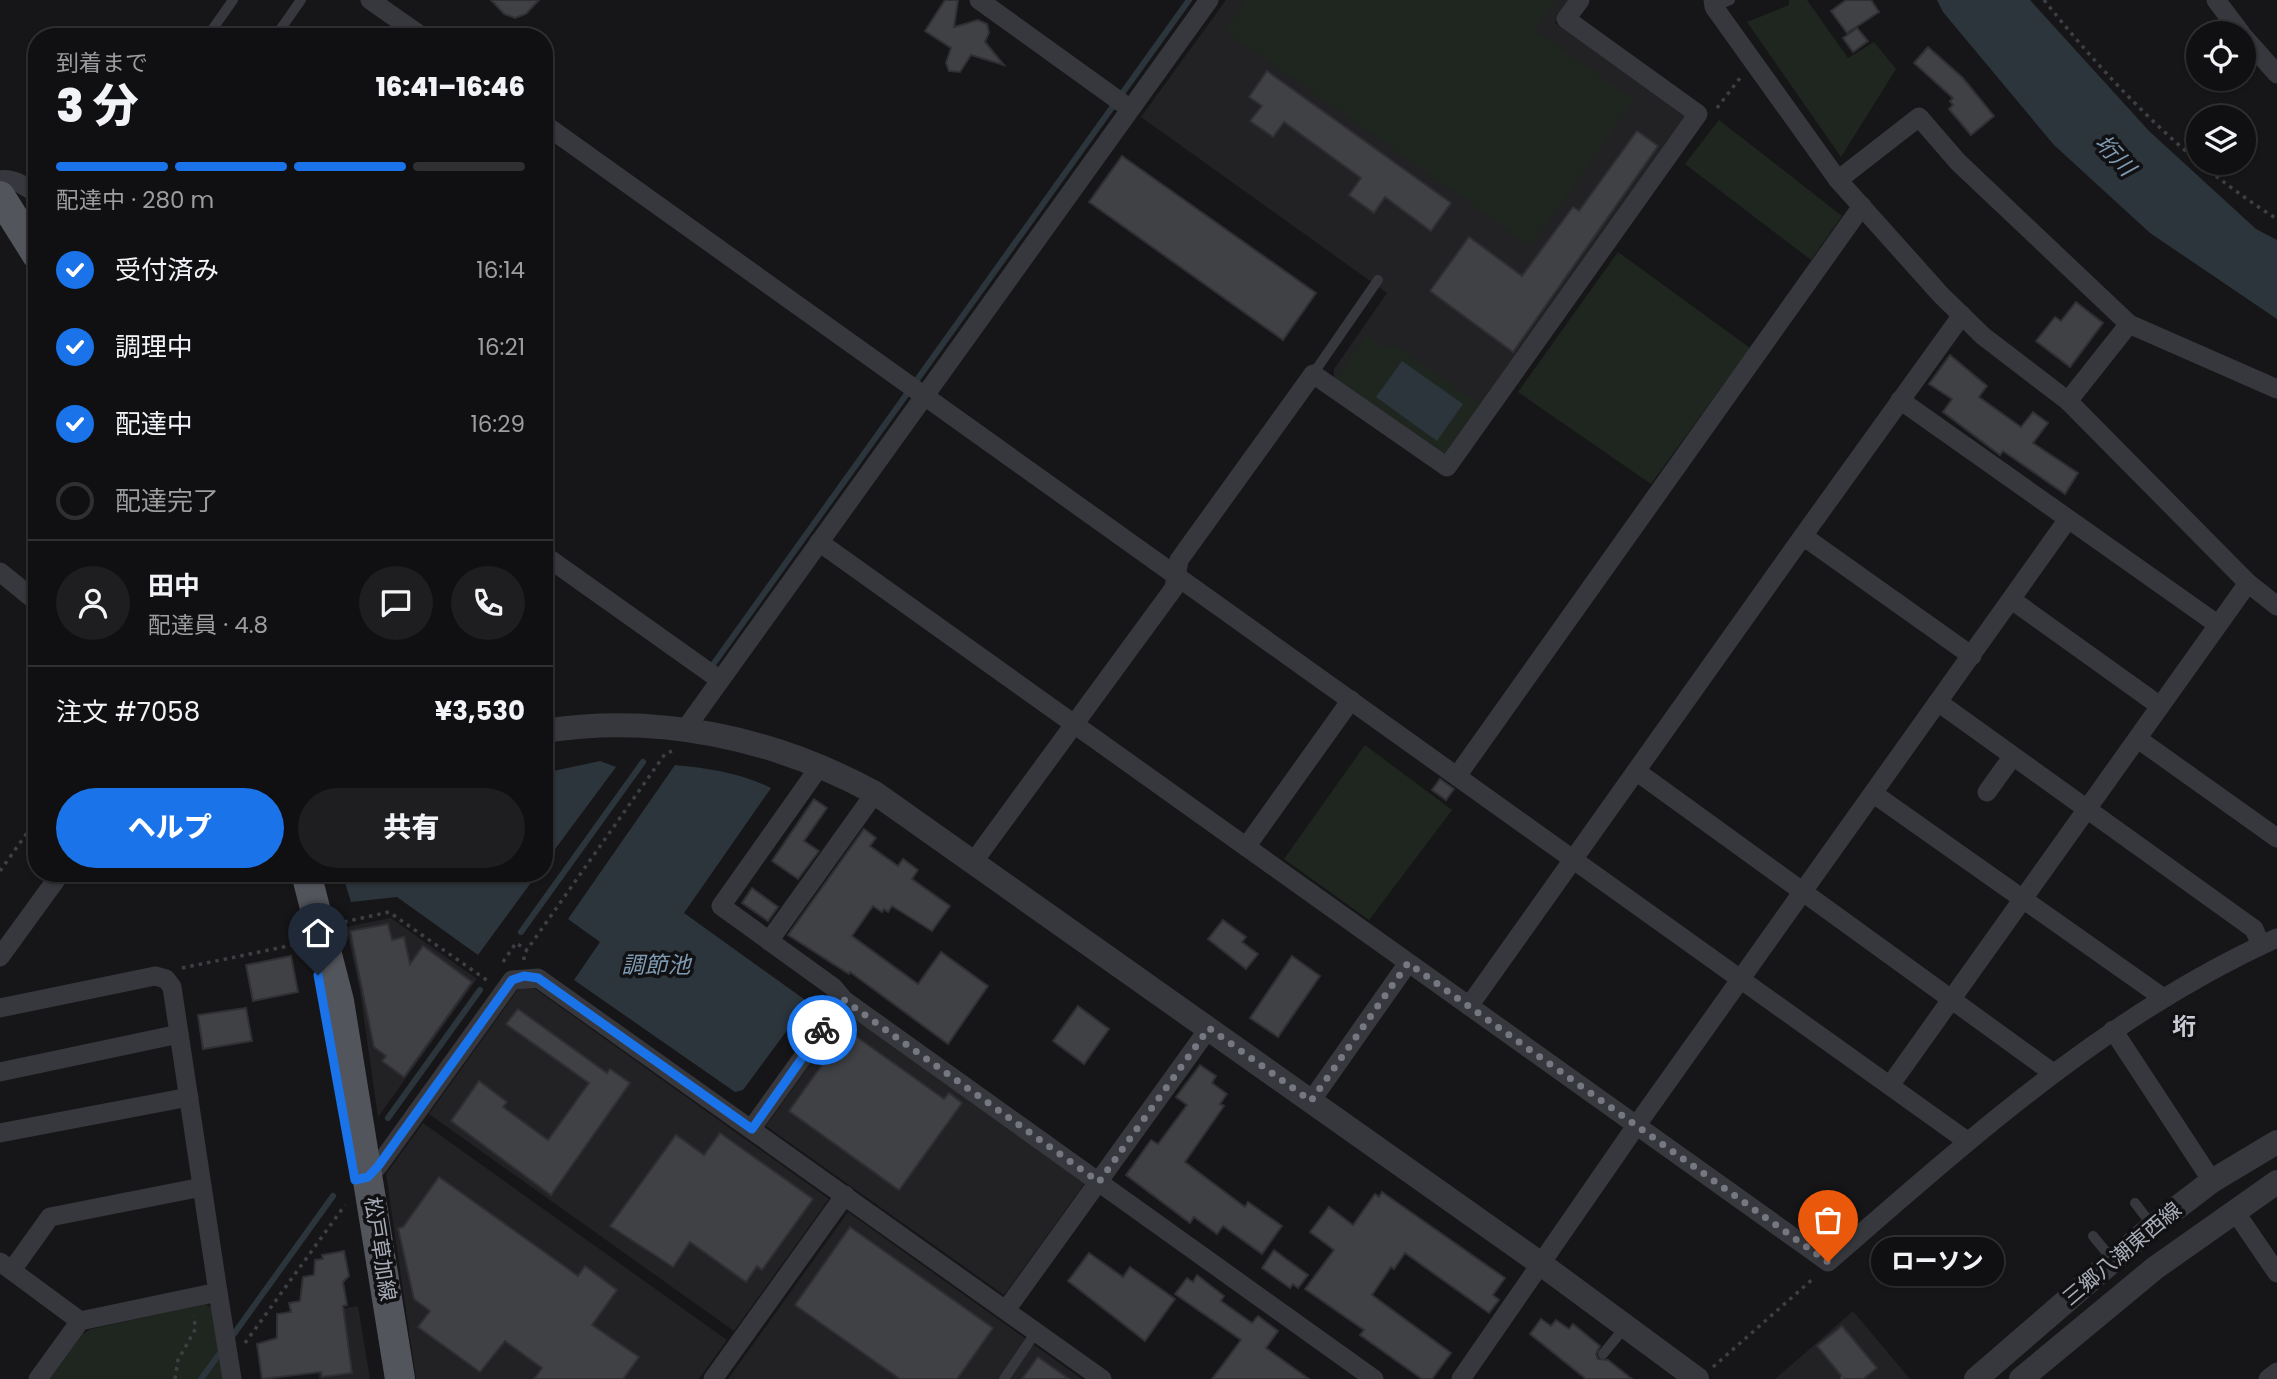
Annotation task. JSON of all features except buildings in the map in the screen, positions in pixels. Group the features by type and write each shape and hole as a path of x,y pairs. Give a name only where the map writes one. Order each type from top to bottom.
{"main road":[{"path":"0,196 28,241"},
{"name":"松戸草加線","path":"301,882 357,1186 387,1379"},
{"name":"松戸草加線","path":"308,882 338,1001 357,1186 400,1379"}],"street":[{"path":"370,0 407,28"},
{"path":"979,0 1129,108"},
{"path":"686,728 819,542 915,390 1209,0"},
{"path":"974,861 1174,588 1179,560 1313,374 1447,467 1698,114 1566,19 1580,0"},
{"path":"2216,0 2232,21"},
{"path":"1719,2 1838,180 1962,315 1983,336 2068,401 2248,583 2277,606"},
{"path":"2256,51 2277,74"},
{"path":"1838,180 1919,117 1958,162 2129,324 2277,389"},
{"path":"553,130 1741,980 1891,1084 1967,1141"},
{"path":"0,180 6,179 28,188"},
{"path":"1457,776 1862,206"},
{"path":"1469,1006 1962,315"},
{"path":"2068,401 2129,324"},
{"path":"1900,400 2217,624"},
{"path":"1461,1379 1636,1126 2068,519"},
{"path":"1803,536 1972,656"},
{"path":"819,542 1828,1262 1967,1141 2053,1073 2162,998 2269,942 1938,702"},
{"path":"553,561 720,680"},
{"path":"0,572 28,595"},
{"path":"1891,1084 2248,583"},
{"path":"2012,600 2160,706"},
{"path":"1246,847 1351,700"},
{"path":"553,730 587,724 686,728 739,739 820,766 875,793 1625,1326 1705,1373"},
{"path":"2138,738 2277,838"},
{"path":"1987,792 2013,756"},
{"path":"820,766 721,906 833,987 844,1000 1374,1379"},
{"path":"1636,771 2053,1073"},
{"path":"769,941 875,793"},
{"path":"1874,794 2162,998"},
{"path":"0,957 54,882"},
{"path":"1311,1101 1408,963"},
{"path":"0,1008 155,976 166,979 172,987 230,1370"},
{"path":"357,1186 512,980 524,976 538,978 1102,1379"},
{"path":"752,1129 844,1000"},
{"path":"1006,1310 1209,1028"},
{"path":"2113,1030 2177,1139 2212,1181"},
{"path":"0,1072 179,1034"},
{"path":"0,1133 189,1097"},
{"name":"三郷八潮東西線","path":"1976,1379 2153,1226 2212,1181 2277,1142"},
{"name":"三郷八潮東西線","path":"2021,1379 2145,1276 2277,1181"},
{"path":"79,1321 6,1266 50,1217 202,1186"},
{"path":"713,1379 845,1195"},
{"path":"2234,1210 2277,1273"},
{"path":"38,1379 79,1321 218,1292"},
{"path":"2268,1379 2277,1372"}],"lane":[{"path":"213,28 233,0"},
{"path":"281,28 301,0"},
{"path":"1313,374 1378,280"},
{"path":"2135,1203 2153,1226"},
{"path":"2093,1236 2113,1259"},
{"path":"1603,1354 1625,1326"},
{"path":"1004,1379 1036,1332"}],"path":[{"path":"2044,0 2140,111 2200,166 2277,219"},
{"path":"1698,114 1709,120 1742,75"},
{"path":"524,976 524,954 665,754 673,750"},
{"path":"0,871 28,832"},
{"path":"339,923 389,912 490,982 516,943 527,950"},
{"path":"166,979 178,969 300,944"},
{"path":"230,1370 357,1186"},
{"path":"1705,1373 1819,1274 1828,1262"},
{"path":"176,1379 178,1360 196,1328 189,1298"}],"shaded area":[{"path":"1226,0 1571,0 1555,23 1685,115 1686,122 1450,451 1334,378 1334,369 1387,293 1141,117"},
{"path":"1247,0 1556,0 1535,30 1634,100 1531,246 1225,31"},
{"path":"1789,0 1807,0 1848,58 1874,42 1896,69 1841,157 1747,22 1789,5"},
{"path":"1719,120 1842,216 1811,260 1685,164"},
{"path":"1618,252 1750,348 1651,484 1518,392"},
{"path":"1367,335 1386,349 1393,344 1482,405 1448,454 1437,453 1335,380"},
{"path":"1365,745 1452,810 1369,920 1284,859"},
{"path":"391,918 477,979 378,1117 360,991 346,927"},
{"path":"524,981 829,1199 734,1331 429,1114"},
{"path":"847,1013 1085,1183 1004,1295 766,1126"},
{"path":"423,1123 727,1340 699,1379 416,1379 386,1174"},
{"path":"848,1212 1082,1379 728,1379"},
{"path":"206,1304 214,1310 224,1379 50,1379 82,1334 91,1329"},
{"path":"358,1306 370,1379 319,1379 310,1314"},
{"path":"1853,1311 1910,1379 1775,1379"}],"water":[{"name":"垳川","path":"1937,0 2030,0 2149,131 2186,165 2186,175 2197,175 2256,229 2277,240 2277,319 2150,233 2054,145 1943,12"},
{"path":"1402,361 1463,404 1437,441 1376,397"},
{"path":"600,761 616,767 553,852 553,771"},
{"name":"調節池","path":"675,765 724,772 771,788 684,913 808,1002 743,1090 735,1092 574,980 600,942 568,919"},
{"path":"345,882 531,882 478,955 397,897 351,902"}],"waterway":[{"path":"712,666 1189,0"},
{"path":"521,932 643,762"},
{"path":"388,1118 480,990"},
{"path":"231,1338 333,1196"},
{"path":"201,1379 223,1349"}],"way so far":[{"path":"822,1030 844,1000 1099,1182 1209,1028 1311,1101 1408,963 1828,1262"}],"place":[{"name":"ローソン","path":"1828,1262"}],"district":[{"name":"垳","path":"2184,1027"}],"route":[{"path":"318,975 355,1180 368,1177 379,1165 512,980 524,976 538,978 752,1129 822,1030"}]}
